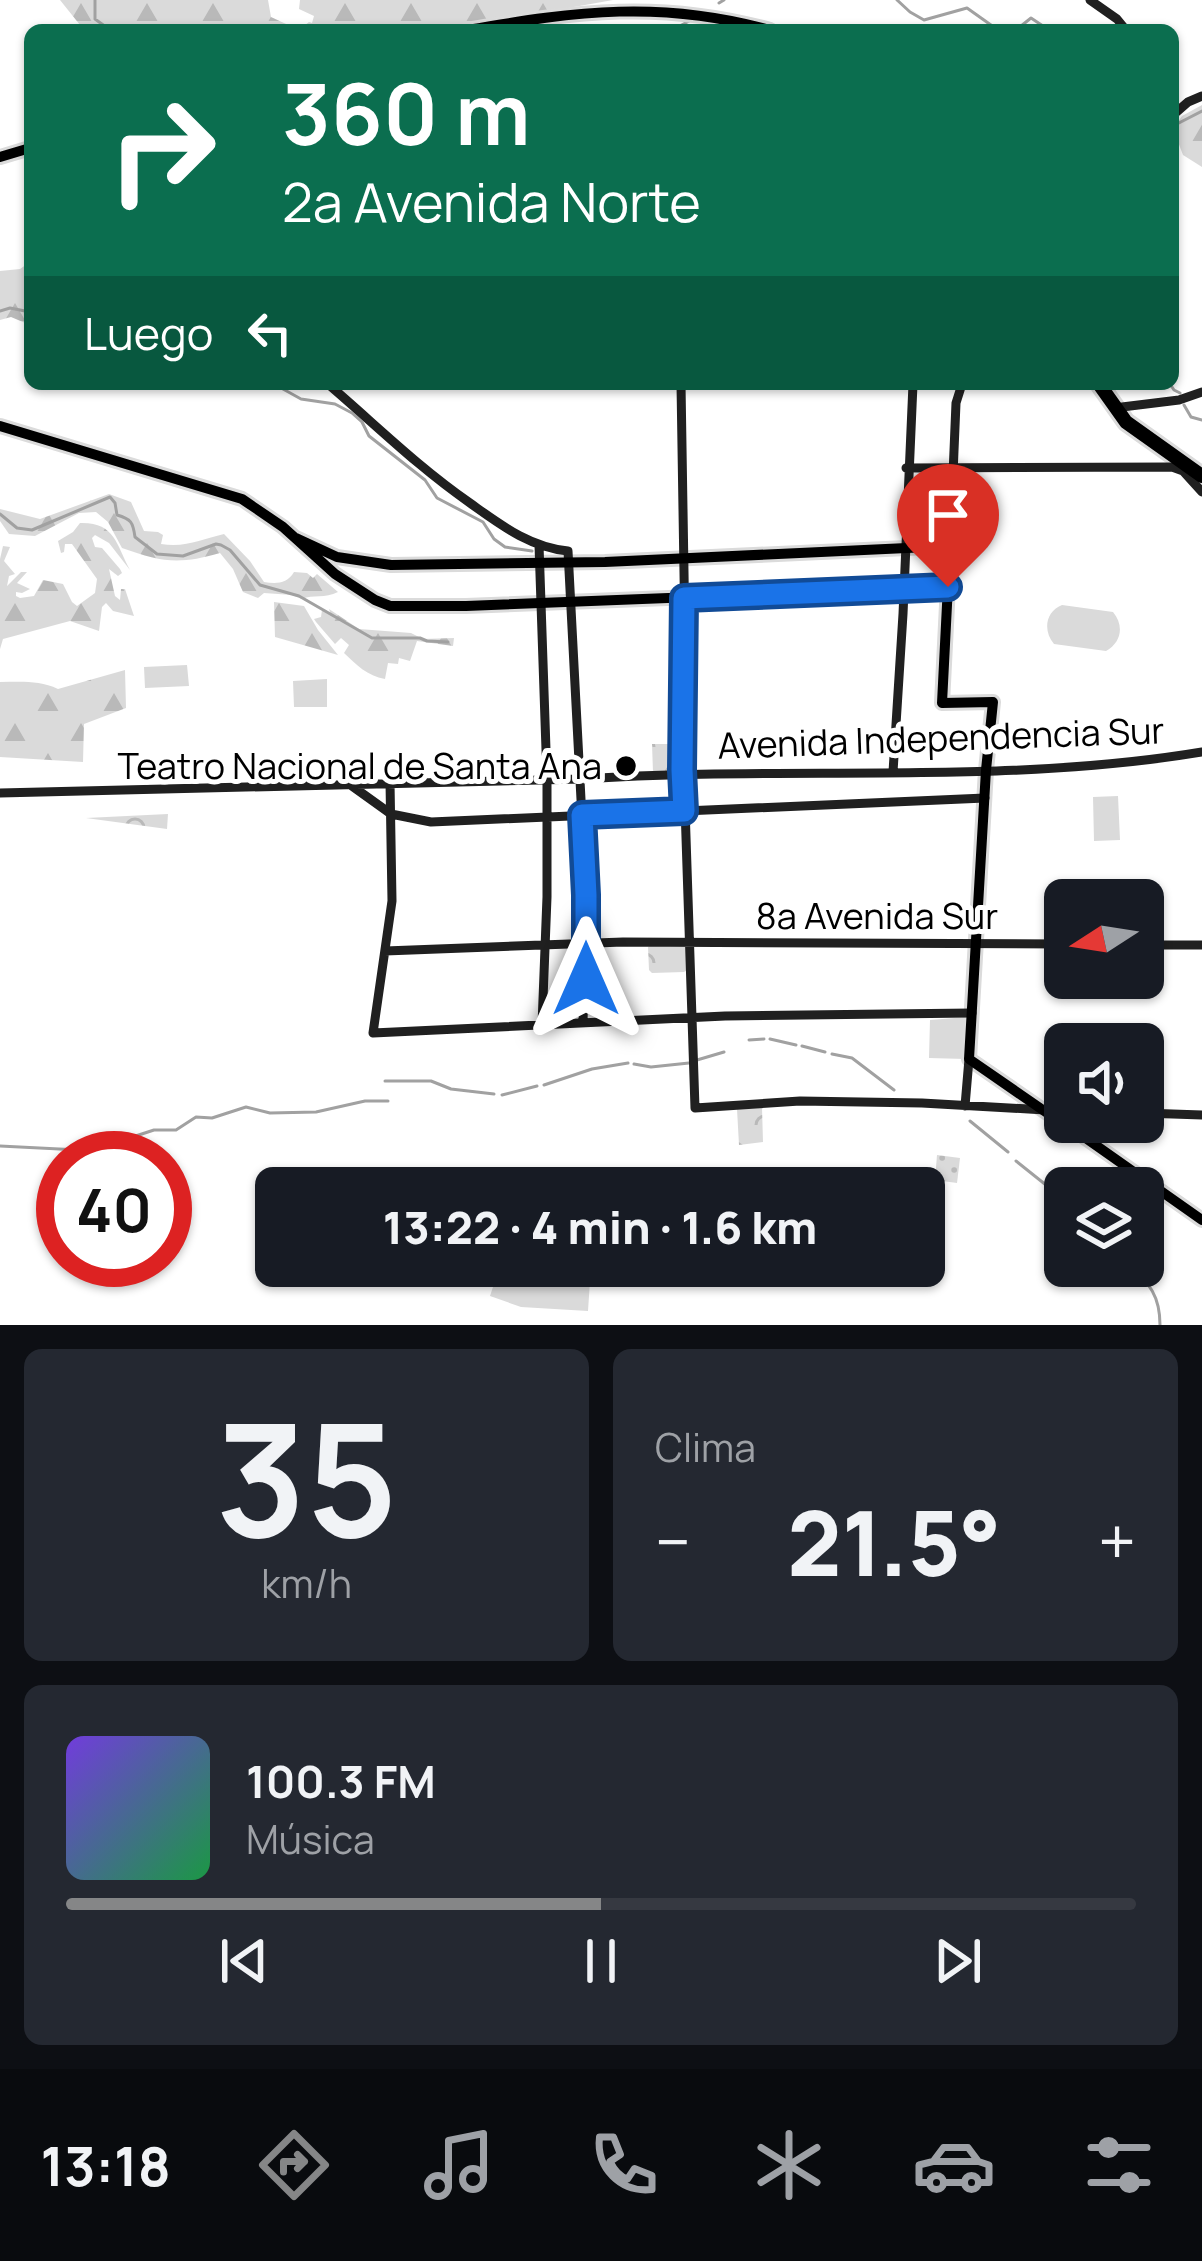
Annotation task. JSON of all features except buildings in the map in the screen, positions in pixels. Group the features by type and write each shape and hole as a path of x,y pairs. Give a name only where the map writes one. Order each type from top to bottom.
{"highway":[{"path":"1110,393 1134,429 1200,470"}],"main road":[{"path":"500,24 646,1 721,9 756,24"},
{"path":"6,428 242,499 322,557 363,595 390,606 948,587"},
{"path":"322,557 374,564 542,564 569,557 641,560 950,546 942,703 993,702 969,1058 1044,1105"},
{"path":"1098,1143 1202,1220"}],"street":[{"path":"1090,0 1121,24"},
{"path":"335,390 436,480 512,534 569,557 586,944 583,1023"},
{"path":"681,390 682,775 695,1108 800,1101 1044,1113"},
{"path":"893,772 913,390"},
{"path":"950,546 959,390"},
{"path":"1110,393 1179,400 1202,392"},
{"path":"908,468 1172,467 1183,471 1202,492"},
{"path":"539,545 547,779 542,1025"},
{"name":"Avenida Independencia Sur","path":"0,789 986,770 1202,752"},
{"path":"390,782 392,901 373,1033 690,1017 972,1013"},
{"path":"348,783 391,814 431,821 985,798"},
{"name":"8a Avenida Sur","path":"385,951 586,944 1044,944"},
{"path":"1164,945 1202,945"},
{"path":"965,1106 969,1058"},
{"path":"1164,1114 1202,1115"}],"green space":[{"path":"60,0 268,0 271,17 286,24 79,24"},
{"path":"300,0 613,0 479,24 306,24 314,16 299,9"},
{"path":"1202,105 1202,167 1183,155 1179,145 1182,116"},
{"path":"24,266 24,322 11,317 0,320 0,271"},
{"path":"109,494 131,502 144,531 163,535 161,544 186,544 224,534 264,582 281,582 294,572 313,578 317,574 338,592 302,599 264,593 258,598 243,592 220,553 181,560 136,553 122,548 108,522 96,512 79,513 35,536 9,534 0,521 0,509 40,519"},
{"path":"80,523 101,526 117,543 130,570 109,543 95,535 92,538 95,547 102,548 120,569 118,576 109,569 115,596 120,600 121,589 125,589 134,616 113,611 106,603 99,631 70,621 3,639 0,649 3,546 10,547 4,561 15,574 9,576 7,586 27,572 17,583 30,589 16,596 34,596 43,580 63,584 77,606 95,593 97,579 72,544 65,544 61,553 58,541"},
{"path":"274,602 304,606 338,655 275,637"},
{"path":"1062,605 1113,612 1120,628 1115,643 1106,651 1054,644 1048,622"},
{"path":"329,609 359,629 411,633 423,639 454,638 453,646 417,641 410,661 399,658 398,664 388,663 385,679 379,678 353,662 344,653 349,645 341,638 335,644 316,622 322,610 331,615"},
{"path":"187,665 189,686 145,688 144,667"},
{"path":"125,670 126,708 84,724 83,762 0,757 0,682 58,689"},
{"path":"327,679 327,707 294,707 293,681"},
{"path":"652,744 682,744 681,771 653,772"},
{"path":"1118,796 1120,840 1094,841 1093,797"},
{"path":"168,814 167,829 86,818"},
{"path":"651,944 684,944 687,970 652,973"},
{"path":"967,1017 965,1059 929,1058 930,1020"},
{"path":"762,1108 763,1142 739,1145 737,1109"},
{"path":"937,1155 960,1158 957,1183 945,1181 945,1167 936,1167"},
{"path":"493,1287 590,1287 588,1311 521,1307 490,1296"}],"waterway":[{"path":"95,0 95,19 102,24"},
{"path":"719,3 724,0"},
{"path":"897,0 924,20 967,8 990,24"},
{"path":"684,24 695,18"},
{"path":"1024,24 1031,18 1040,24"},
{"path":"1179,123 1202,111"},
{"path":"0,311 24,311"},
{"path":"285,390 352,413 369,436 425,480 437,498 483,522 505,547 532,551"},
{"path":"1174,390 1180,393"},
{"path":"1184,405 1191,417 1202,420"},
{"path":"0,514 17,528 32,530 110,497 117,515 130,522 135,537 157,554 183,556 221,545 260,585 299,596 372,638 448,642"},
{"path":"749,1040 764,1039"},
{"path":"770,1039 796,1045"},
{"path":"802,1046 825,1052"},
{"path":"697,1060 724,1052"},
{"path":"832,1054 852,1058 894,1090"},
{"path":"544,1085 628,1063"},
{"path":"634,1064 689,1063"},
{"path":"385,1081 431,1081 451,1089 494,1094"},
{"path":"502,1095 537,1086"},
{"path":"0,1146 79,1150 154,1130 176,1130 196,1117 212,1118 246,1107 270,1113 316,1112 388,1101"},
{"path":"970,1121 1008,1152"},
{"path":"1016,1161 1044,1183"},
{"path":"1149,1287 1160,1325"}],"place":[{"name":"Teatro Nacional de Santa Ana","path":"626,766"}],"route":[{"path":"586,979 582,815 684,811 684,598 948,587"}]}
